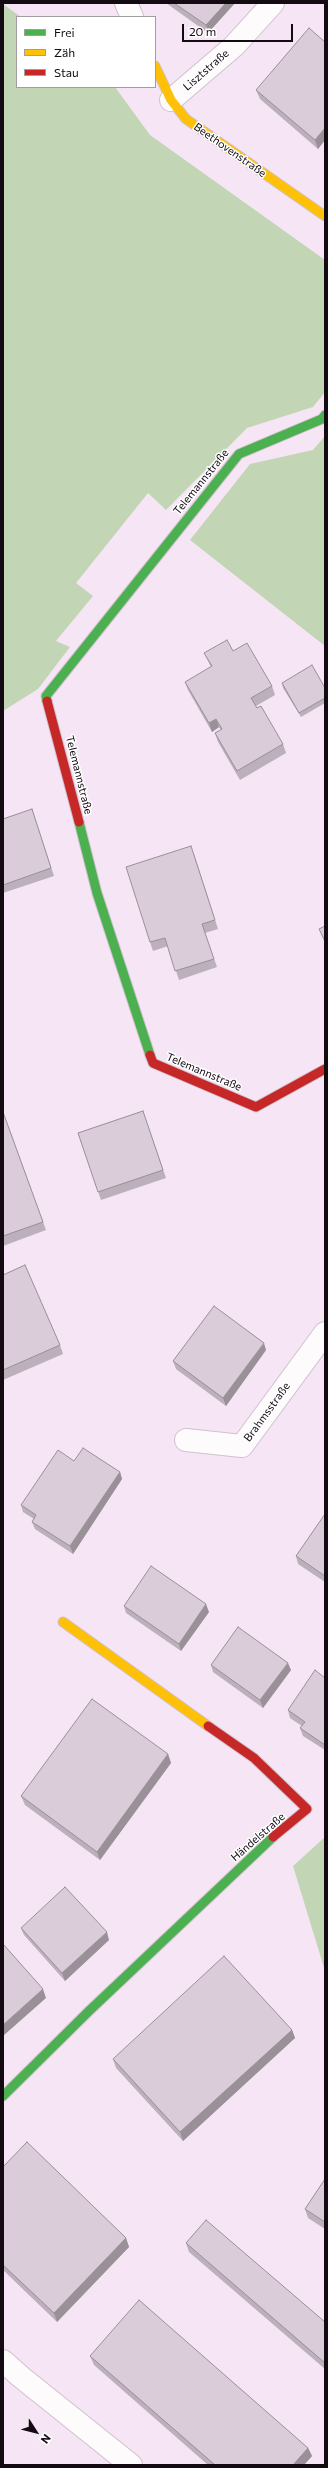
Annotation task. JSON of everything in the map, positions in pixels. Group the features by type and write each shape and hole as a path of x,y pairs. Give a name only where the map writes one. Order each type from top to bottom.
{"street":[{"path":"126,3 132,16"},
{"name":"Lisztstraße","path":"171,100 234,46 273,3"},
{"name":"Beethovenstraße","path":"156,68 171,100 186,119 325,216"},
{"name":"Telemannstraße","path":"325,415 322,419 239,454 46,696 97,893 153,1063 256,1107 325,1069"},
{"name":"Brahmsstraße","path":"186,1440 242,1446 325,1333"},
{"name":"Händelstraße","path":"3,2096 89,2011 258,1850 307,1810 254,1758 63,1622"},
{"path":"3,2361 131,2465"}],"green space":[{"path":"3,4 20,16 16,16 16,88 116,88 150,135 325,260 325,392 313,407 247,428 166,510 148,493 76,583 93,596 56,641 70,647 38,689 3,711"},
{"path":"325,436 325,646 190,540 250,464 313,450"},
{"path":"325,1837 325,1971 293,1866"}],"building":[{"path":"174,3 226,3 206,25"},
{"path":"309,28 325,42 325,128 315,140 256,90"},
{"path":"227,640 233,651 247,643 272,686 251,698 257,708 261,706 283,744 237,771 215,733 222,729 216,719 209,723 185,682 212,666 204,653"},
{"path":"312,665 325,688 325,698 299,713 282,683"},
{"path":"32,809 51,868 3,885 3,819"},
{"path":"191,846 215,920 202,924 214,959 175,971 165,938 150,942 126,867"},
{"path":"325,926 325,941 319,929"},
{"path":"143,1111 163,1170 98,1192 78,1133"},
{"path":"3,1112 43,1222 3,1236"},
{"path":"25,1265 60,1345 3,1370 3,1275"},
{"path":"214,1306 264,1343 223,1398 173,1361"},
{"path":"83,1448 120,1472 70,1546 32,1522 36,1515 21,1505 58,1450 74,1461"},
{"path":"325,1514 325,1576 296,1556"},
{"path":"151,1566 206,1604 179,1644 124,1606"},
{"path":"238,1627 288,1663 260,1700 211,1665"},
{"path":"315,1670 325,1678 325,1745 300,1728 305,1722 288,1710"},
{"path":"92,1699 168,1754 97,1852 21,1796"},
{"path":"65,1887 107,1932 62,1973 21,1928"},
{"path":"3,1944 43,1989 3,2025"},
{"path":"224,1956 292,2030 180,2132 113,2059"},
{"path":"27,2142 126,2238 54,2313 3,2265 3,2167"},
{"path":"325,2179 325,2222 305,2209"},
{"path":"206,2220 325,2322 325,2363 186,2243"},
{"path":"139,2300 308,2448 293,2465 215,2465 90,2356"}],"traffic: fast":[{"path":"47,701 46,696 239,454 322,419 325,415"},
{"path":"79,822 97,893 150,1055"},
{"path":"3,2096 89,2011 273,1837"}],"traffic: slow":[{"path":"156,68 171,100 186,119 325,216"},
{"path":"63,1622 208,1726"}],"traffic: jam":[{"path":"47,701 79,822"},
{"path":"150,1055 153,1063 256,1107 325,1069"},
{"path":"208,1726 254,1758 307,1809 273,1837"}]}
